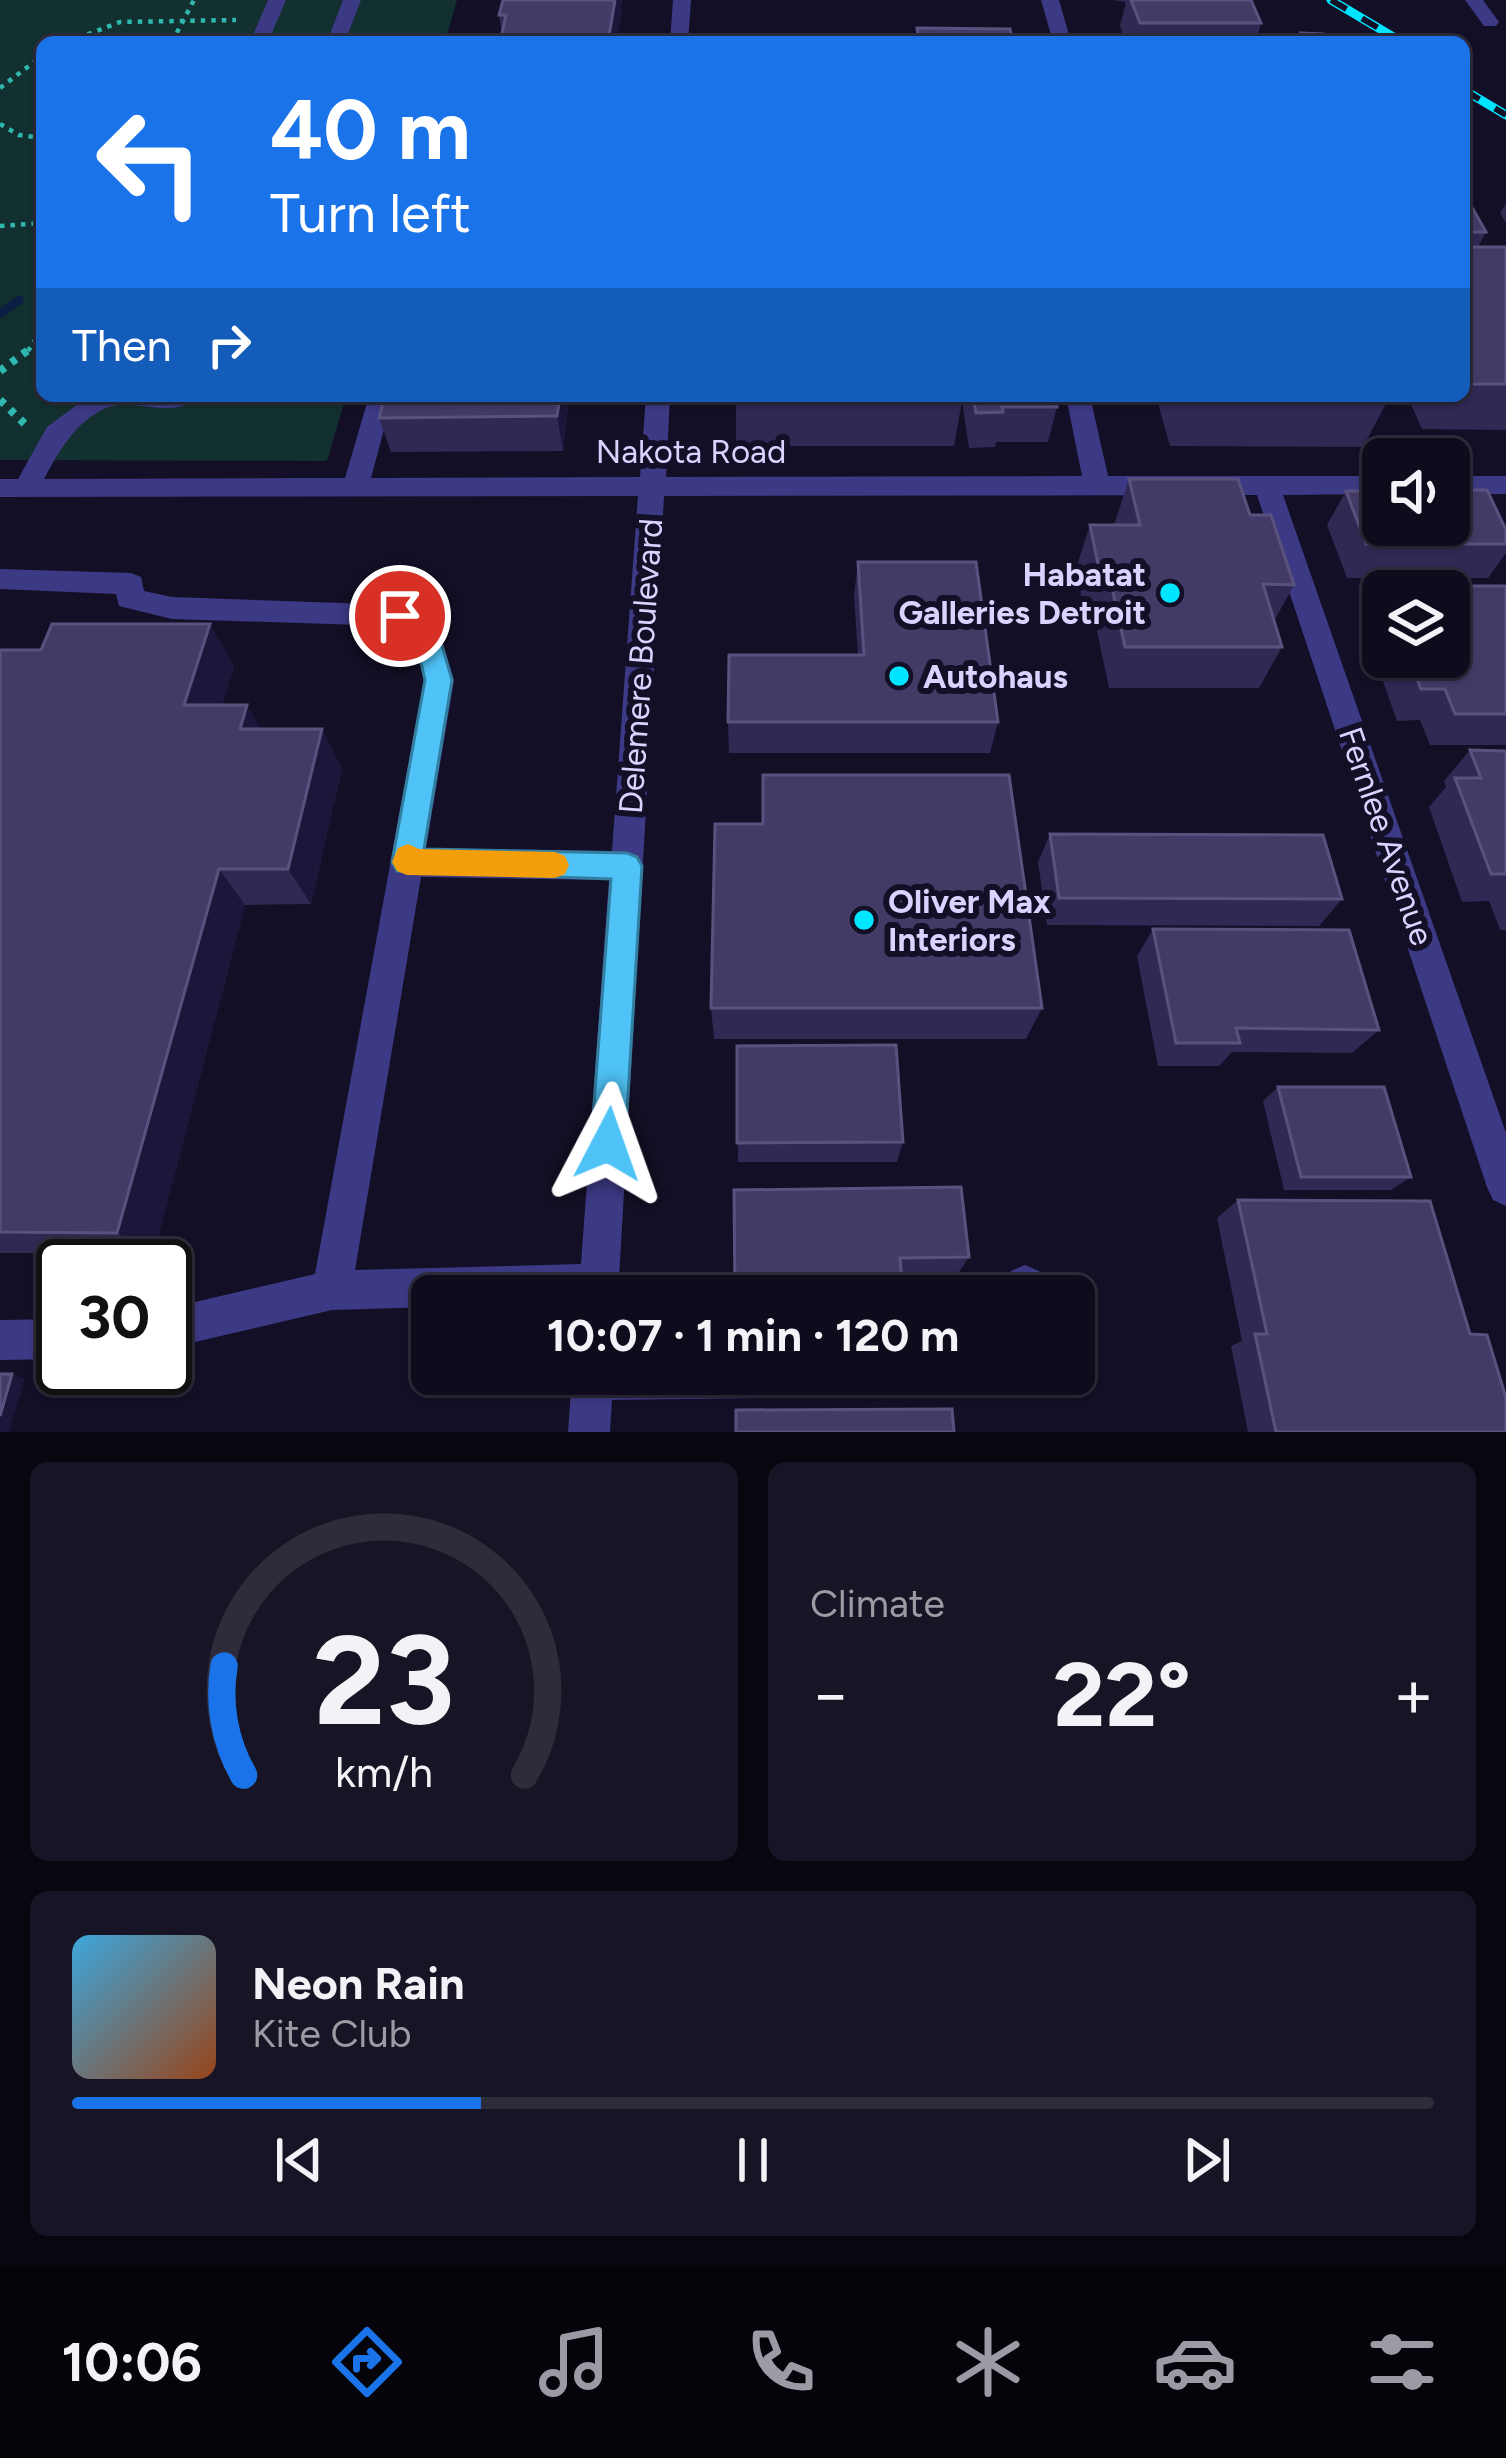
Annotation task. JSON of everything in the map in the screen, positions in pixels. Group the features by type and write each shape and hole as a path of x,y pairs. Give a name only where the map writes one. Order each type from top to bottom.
{"street":[{"path":"261,36 277,0"},
{"path":"338,36 352,0"},
{"path":"679,36 682,0"},
{"path":"1050,0 1060,36"},
{"path":"1474,0 1490,22"},
{"path":"13,488 56,433 96,402"},
{"path":"355,488 379,402"},
{"name":"Delemere Boulevard","path":"599,1275 658,402"},
{"path":"1079,402 1097,485"},
{"name":"Fernlee Avenue","path":"1267,484 1506,1187"},
{"name":"Nakota Road","path":"13,488 1362,485"},
{"path":"1470,485 1506,485"},
{"path":"0,578 131,584 129,598 172,608 400,616 429,640 439,680 332,1290"},
{"path":"407,862 627,866"},
{"path":"192,1323 332,1290 411,1290"},
{"path":"0,1340 36,1339"},
{"path":"590,1432 592,1395"}],"path":[{"path":"175,36 194,0"},
{"path":"84,36 120,22 268,20"},
{"path":"0,88 36,61"},
{"path":"0,124 36,137"},
{"path":"0,226 36,223"},
{"path":"0,371 36,338"},
{"path":"0,400 38,431"}],"green space":[{"path":"0,0 457,0 447,36 36,36 36,402 344,402 327,461 0,460"}],"building":[{"path":"503,0 615,0 609,36 501,36 506,15 499,15"},
{"path":"1131,0 1251,0 1261,23 1140,23"},
{"path":"917,28 1010,29 1012,36 918,36"},
{"path":"1470,204 1486,232 1470,232"},
{"path":"1470,247 1506,247 1506,384 1470,384"},
{"path":"383,402 559,402 557,416 379,418"},
{"path":"974,402 1056,402 1057,407 1002,407 1003,412 976,413"},
{"name":"Habatat Galleries Detroit","path":"1129,479 1238,479 1250,515 1271,515 1294,585 1263,584 1282,647 1125,647 1109,574 1100,574 1090,525 1140,525"},
{"path":"1470,490 1487,490 1506,530 1506,544 1470,544"},
{"path":"1346,491 1362,491 1362,533"},
{"path":"858,562 976,562 998,722 728,722 729,655 864,655"},
{"path":"1470,586 1506,586 1506,714 1455,714 1445,689 1421,689 1417,678 1470,678"},
{"path":"52,624 210,624 184,705 247,705 240,729 322,729 288,869 219,869 117,1233 0,1232 0,650 41,650"},
{"path":"1470,750 1506,751 1506,874 1491,874 1455,778 1481,778"},
{"path":"763,775 1009,775 1042,1008 711,1008 715,824 763,824"},
{"path":"1050,834 1323,835 1342,899 1059,898"},
{"path":"1153,929 1349,930 1379,1030 1236,1028 1240,1043 1176,1043"},
{"path":"896,1045 903,1142 737,1143 737,1046"},
{"path":"1278,1087 1384,1087 1411,1177 1301,1177"},
{"path":"961,1187 969,1257 900,1258 901,1275 735,1275 734,1190"},
{"path":"1238,1200 1430,1201 1470,1334 1487,1335 1506,1398 1506,1432 1276,1432 1255,1334 1267,1334"},
{"path":"0,1374 12,1374 0,1416"},
{"path":"952,1409 954,1432 736,1432 736,1410"}],"waterway":[{"path":"0,314 19,300"}],"railway":[{"path":"1331,0 1392,36"},
{"path":"1470,94 1506,115"}],"slow traffic":[{"path":"408,857 407,862 555,865"}],"place":[{"name":"Habatat Galleries Detroit","path":"1170,593"},
{"name":"Autohaus","path":"899,676"},
{"name":"Oliver Max Interiors","path":"864,920"}],"route":[{"path":"400,616 429,640 439,680 407,862 627,866 608,1144"}]}
